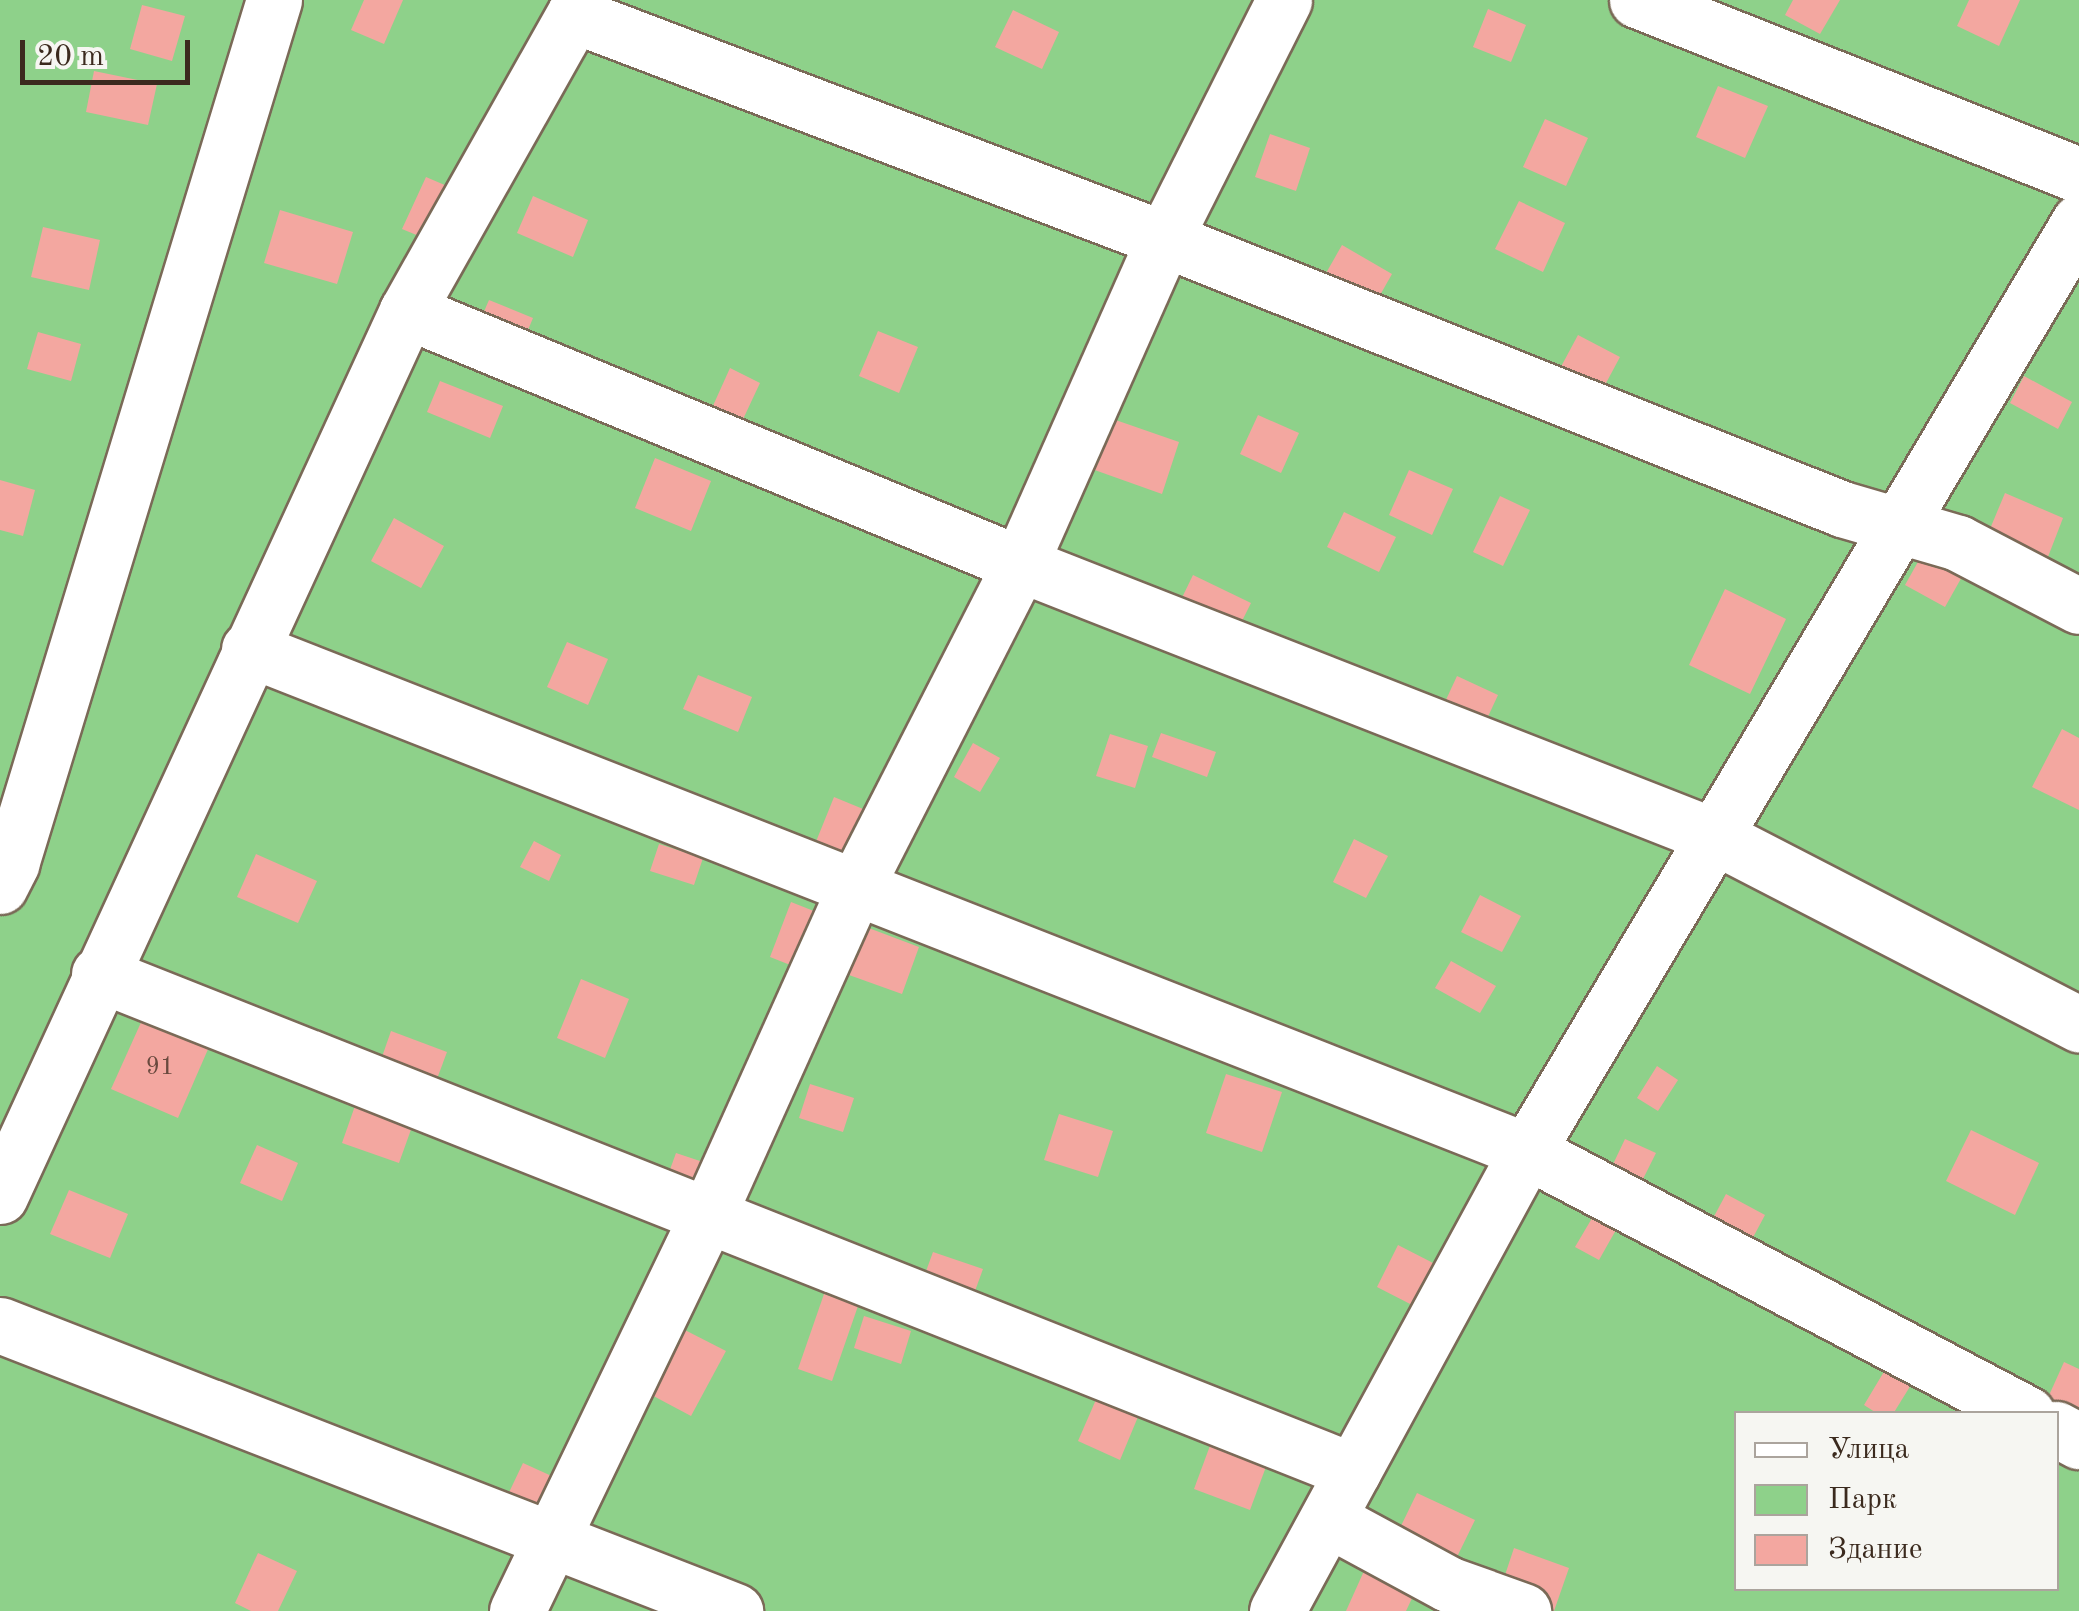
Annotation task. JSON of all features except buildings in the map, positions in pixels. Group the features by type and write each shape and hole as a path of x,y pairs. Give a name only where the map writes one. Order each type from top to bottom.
{"street":[{"path":"0,886 11,864 274,0"},
{"path":"516,1611 708,1215 855,888 1020,564 1164,239 1284,0"},
{"path":"1638,0 2079,175"},
{"path":"0,1196 98,974 407,311 578,8 1842,509 1958,543 2079,606"},
{"path":"1277,1611 1527,1151 2079,222"},
{"path":"407,311 1020,564 1714,836 2079,1024"},
{"path":"249,649 1527,1151 2022,1411"},
{"path":"98,974 1353,1471"},
{"path":"0,1325 735,1611"},
{"path":"1328,1519 1448,1584 1524,1611"}],"green space":[{"path":"0,0 2079,0 2079,1611 0,1611"}]}
